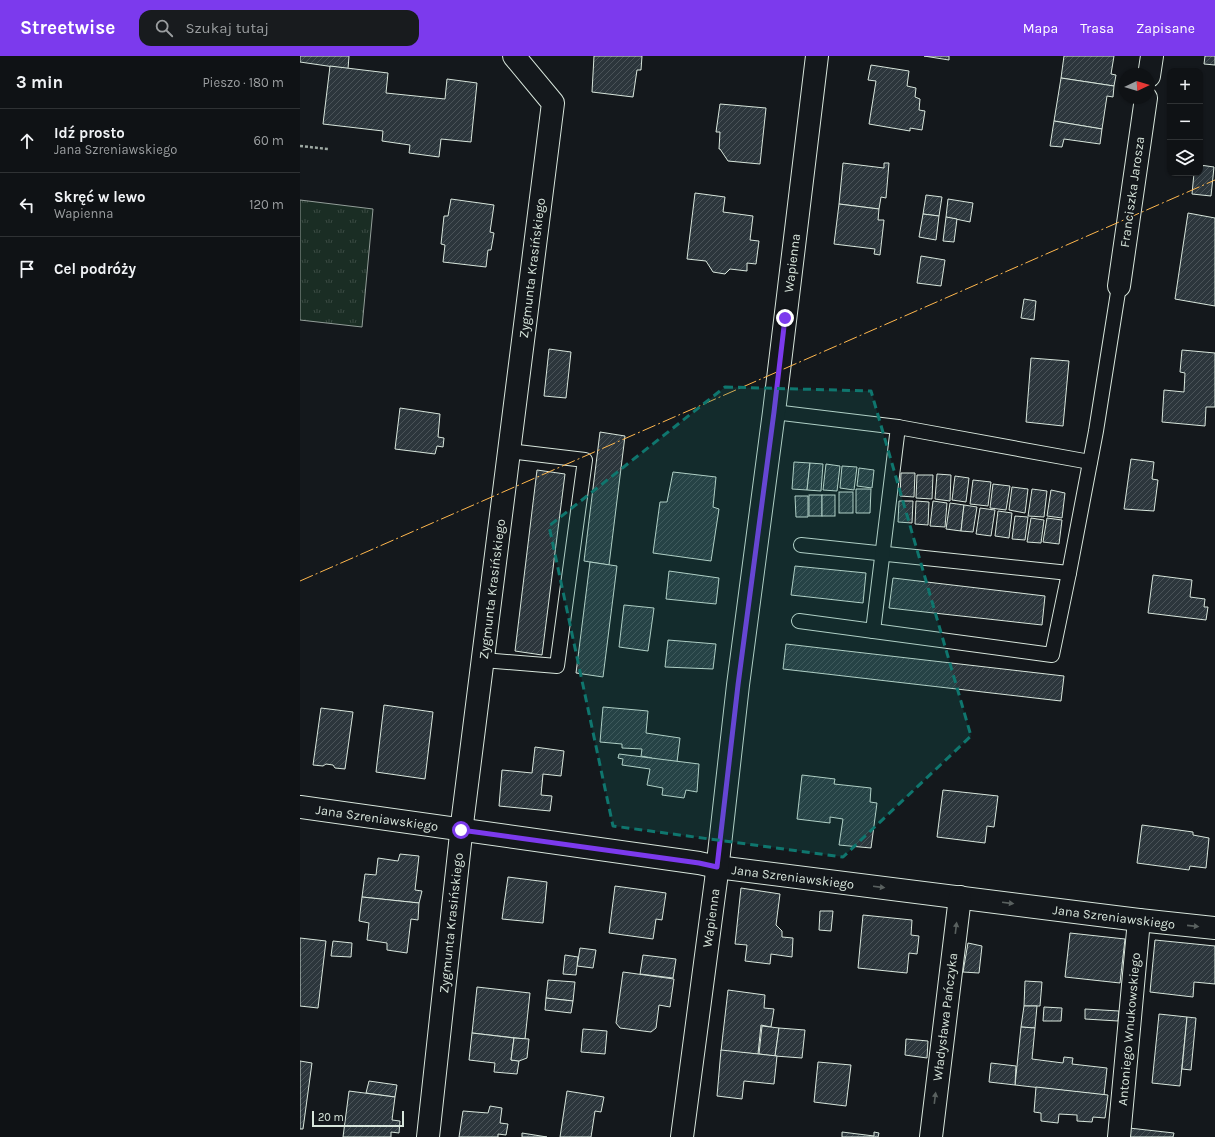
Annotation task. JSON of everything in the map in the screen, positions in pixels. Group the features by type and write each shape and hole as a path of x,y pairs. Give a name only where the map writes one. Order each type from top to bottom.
{"street":[{"name":"Zygmunta Krasińskiego","path":"428,1137 461,830 552,103 514,56"},
{"name":"Wapienna","path":"682,1137 717,867 738,685 774,412 817,56"},
{"path":"1150,68 1152,56"},
{"name":"Franciszka Jarosza","path":"1118,286 1145,104"},
{"name":"Jana Szreniawskiego","path":"300,807 699,863 717,867 1139,920 1215,928"},
{"name":"Władysława Pańczyka","path":"931,1137 960,897"},
{"name":"Antoniego Wnukowskiego","path":"1119,1137 1139,920"}],"lane":[{"path":"799,621 1052,655 1096,431 1118,286"},
{"path":"774,412 898,427 1090,462"},
{"path":"873,631 898,427"},
{"path":"483,660 557,666 585,460 509,451"},
{"path":"801,545 1069,573"}],"path":[{"path":"300,146 328,149"}],"highlighted area":[{"path":"725,387 871,391 971,736 843,857 613,826 549,526"}],"green space":[{"path":"300,200 373,209 362,327 300,320"}],"building":[{"path":"300,56 349,56 348,69 300,62"},
{"path":"594,56 642,56 641,70 637,70 633,97 592,92"},
{"path":"924,56 949,56 949,60"},
{"path":"1064,56 1114,56 1111,74 1116,75 1114,86 1061,78"},
{"path":"1205,56 1215,56 1215,65 1204,64"},
{"path":"871,65 909,71 907,86 916,88 915,97 920,99 919,110 925,111 922,130 910,128 910,131 869,124 876,81 868,80"},
{"path":"330,66 388,73 386,93 445,99 447,79 477,83 471,142 441,139 439,157 409,153 410,145 382,141 383,131 323,124"},
{"path":"1061,78 1114,86 1113,97 1107,96 1102,129 1054,121"},
{"path":"720,104 766,108 760,164 728,161 719,149 720,132 716,132"},
{"path":"1054,121 1102,129 1100,144 1064,139 1062,147 1050,146"},
{"path":"843,163 884,168 884,163 889,163 886,198 881,197 879,209 839,204"},
{"path":"1203,165 1214,167 1211,196 1192,194 1194,176 1203,176"},
{"path":"695,193 725,197 723,212 753,216 750,240 759,241 756,264 747,263 747,271 730,269 725,274 713,272 706,261 687,259"},
{"path":"926,195 942,197 939,216 923,214"},
{"path":"451,199 494,205 490,232 494,233 491,250 488,250 486,267 443,262 445,245 441,244 444,216 448,216"},
{"path":"948,199 973,203 970,222 946,217"},
{"path":"839,204 879,209 878,220 884,220 880,255 874,254 875,249 834,244"},
{"path":"1188,213 1215,218 1215,306 1175,299"},
{"path":"923,214 939,216 936,240 919,237"},
{"path":"946,217 957,219 954,242 943,241"},
{"path":"921,256 945,260 941,286 917,283"},
{"path":"1024,299 1036,301 1034,320 1021,318"},
{"path":"549,349 571,352 566,398 544,396"},
{"path":"1182,350 1215,353 1215,407 1206,407 1205,426 1162,422 1164,390 1184,392 1185,373 1180,372"},
{"path":"1031,358 1069,361 1063,426 1026,422"},
{"path":"400,408 440,414 438,437 444,438 443,447 437,446 435,454 395,449"},
{"path":"600,432 625,436 609,565 584,561"},
{"path":"1131,459 1154,462 1152,479 1158,480 1154,511 1124,509"},
{"path":"794,462 810,463 807,490 792,489"},
{"path":"810,463 823,464 821,491 807,490"},
{"path":"826,464 840,466 837,491 823,490"},
{"path":"842,466 857,467 854,490 840,488"},
{"path":"859,468 874,470 872,488 857,486"},
{"path":"537,470 565,474 542,655 515,651"},
{"path":"673,472 716,477 713,507 719,509 711,561 653,553 660,502 667,502"},
{"path":"901,473 915,473 914,497 900,496"},
{"path":"937,474 951,475 950,501 935,499"},
{"path":"917,475 933,475 932,499 916,498"},
{"path":"955,476 969,478 966,502 952,500"},
{"path":"973,480 991,482 988,506 970,504"},
{"path":"993,484 1010,486 1006,510 990,508"},
{"path":"1012,487 1028,489 1025,513 1009,510"},
{"path":"856,489 871,489 870,513 856,513"},
{"path":"1032,489 1047,491 1044,517 1028,516"},
{"path":"1051,490 1065,493 1062,518 1047,516"},
{"path":"839,492 853,492 853,513 839,513"},
{"path":"809,495 822,495 822,516 809,516"},
{"path":"822,495 835,495 835,516 822,516"},
{"path":"795,496 808,496 808,517 796,517"},
{"path":"899,501 913,501 912,523 898,522"},
{"path":"916,501 929,502 928,525 915,524"},
{"path":"933,501 947,503 945,527 930,526"},
{"path":"950,503 964,505 961,531 946,529"},
{"path":"964,505 977,507 973,532 961,531"},
{"path":"980,508 995,510 991,536 976,534"},
{"path":"998,511 1012,513 1009,538 995,536"},
{"path":"1015,516 1028,517 1025,540 1012,539"},
{"path":"1031,518 1044,520 1041,543 1027,542"},
{"path":"1047,518 1062,520 1059,544 1043,542"},
{"path":"590,562 617,566 603,677 576,673"},
{"path":"795,566 866,573 863,603 791,595"},
{"path":"669,571 719,578 716,604 666,599"},
{"path":"1153,575 1192,580 1190,597 1205,599 1204,607 1208,607 1206,620 1148,613"},
{"path":"893,578 1045,596 1042,625 889,608"},
{"path":"624,605 654,608 648,651 619,647"},
{"path":"668,640 716,644 713,669 665,667"},
{"path":"786,644 1064,676 1061,701 783,669"},
{"path":"384,705 433,712 425,779 376,772"},
{"path":"603,707 648,711 646,733 680,738 677,762 651,759 652,758 641,756 642,749 622,748 622,744 600,742"},
{"path":"321,708 353,712 345,769 335,768 333,765 326,764 323,766 313,765"},
{"path":"535,747 564,751 561,776 543,774 541,795 552,796 550,811 499,806 502,770 532,773"},
{"path":"619,754 699,764 697,792 686,790 684,798 662,795 663,788 647,785 650,769 622,765 623,759 618,758"},
{"path":"802,775 835,779 834,784 871,788 870,802 877,803 871,848 839,845 843,819 830,817 830,823 797,819"},
{"path":"943,790 998,796 994,827 987,826 985,843 937,837"},
{"path":"1142,825 1193,832 1193,835 1209,838 1206,868 1190,866 1189,870 1137,863"},
{"path":"400,854 419,856 415,890 422,891 419,903 362,897 365,874 376,875 378,858 398,861"},
{"path":"508,877 547,882 543,923 502,919"},
{"path":"615,886 666,893 662,920 656,919 653,939 609,933"},
{"path":"741,888 780,894 776,925 782,931 782,937 793,938 792,957 771,954 770,964 745,961 747,945 735,944"},
{"path":"362,897 419,903 418,920 411,919 407,953 387,950 387,943 367,940 369,923 359,921"},
{"path":"820,911 833,911 831,931 819,930"},
{"path":"863,915 912,920 911,935 919,936 917,954 909,953 907,973 858,968"},
{"path":"1070,933 1125,939 1120,983 1065,977"},
{"path":"300,938 326,941 318,1008 300,1006"},
{"path":"1155,940 1215,946 1215,984 1194,982 1193,997 1150,992"},
{"path":"333,941 352,943 351,957 331,956"},
{"path":"968,943 982,946 979,973 963,972"},
{"path":"580,948 596,950 593,968 577,966"},
{"path":"565,955 578,957 576,975 563,974"},
{"path":"643,955 676,959 673,978 640,974"},
{"path":"623,972 674,979 670,1007 659,1005 656,1028 651,1032 620,1028 616,1023"},
{"path":"548,980 575,982 573,1001 546,998"},
{"path":"1025,981 1042,982 1040,1006 1024,1006"},
{"path":"477,987 530,993 525,1039 472,1033"},
{"path":"728,990 765,995 764,1008 774,1009 771,1027 761,1025 758,1054 721,1051"},
{"path":"546,998 573,1001 571,1013 545,1010"},
{"path":"1024,1006 1037,1006 1035,1028 1021,1027"},
{"path":"1044,1007 1062,1008 1061,1021 1043,1021"},
{"path":"1085,1009 1119,1011 1118,1021 1085,1019"},
{"path":"1159,1014 1187,1017 1180,1086 1152,1083"},
{"path":"1187,1017 1196,1018 1191,1070 1182,1069"},
{"path":"762,1026 779,1028 775,1056 759,1054"},
{"path":"1021,1027 1035,1028 1032,1059 1063,1063 1064,1057 1073,1058 1072,1064 1107,1068 1104,1095 1015,1085"},
{"path":"779,1028 805,1030 802,1058 775,1056"},
{"path":"583,1029 607,1031 605,1054 581,1052"},
{"path":"472,1033 514,1038 511,1060 519,1061 517,1074 494,1072 495,1063 469,1060"},
{"path":"514,1038 529,1039 527,1058 519,1061 511,1060"},
{"path":"906,1039 928,1041 927,1058 905,1055"},
{"path":"721,1050 777,1056 774,1084 744,1081 742,1099 717,1096"},
{"path":"300,1061 312,1063 303,1129 300,1129"},
{"path":"818,1062 851,1065 846,1106 814,1102"},
{"path":"991,1063 1016,1066 1015,1085 989,1082"},
{"path":"369,1081 397,1085 395,1097 366,1093"},
{"path":"1036,1087 1108,1095 1105,1118 1093,1117 1092,1122 1077,1121 1077,1115 1059,1114 1058,1123 1041,1121 1041,1113 1034,1112"},
{"path":"349,1091 395,1097 392,1120 400,1121 399,1133 391,1132 391,1137 343,1137"},
{"path":"567,1091 604,1097 601,1112 595,1111 591,1137 560,1137"},
{"path":"490,1106 502,1108 500,1123 508,1124 506,1135 498,1134 498,1137 459,1137 463,1111 488,1113"},
{"path":"1129,1128 1174,1133 1173,1137 1128,1137"},
{"path":"842,1132 874,1136 874,1132 879,1133 878,1137 842,1137"},
{"path":"522,1133 547,1137 522,1137"}],"power":[{"path":"300,581 1215,180"}],"route":[{"path":"461,830 699,863 717,867 738,685 785,318"}]}
